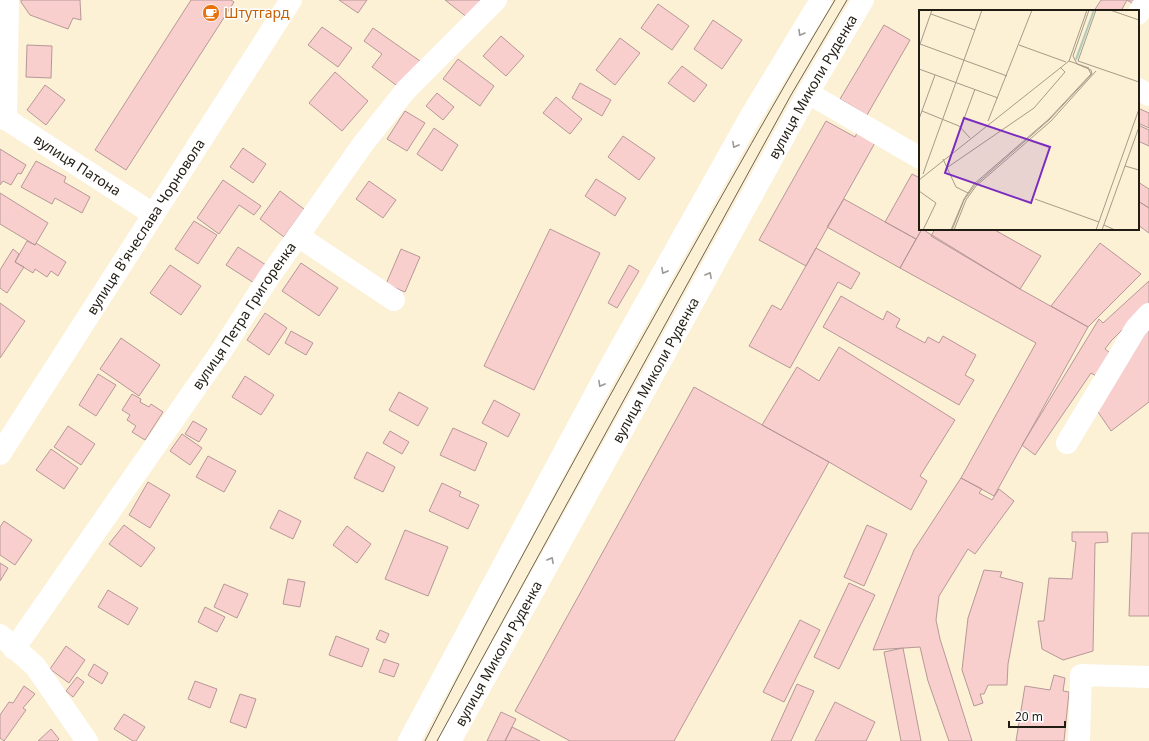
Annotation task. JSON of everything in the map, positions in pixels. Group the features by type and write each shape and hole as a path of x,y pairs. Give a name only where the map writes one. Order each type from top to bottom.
{"street":[{"path":"3,119 8,0"},
{"name":"вулиця В'ячеслава Чорновола","path":"0,454 291,0"},
{"name":"вулиця Петра Григоренка","path":"7,642 213,363 269,277 363,144 406,90 496,0"},
{"path":"409,741 611,365 752,114 821,0"},
{"name":"вулиця Миколи Руденка","path":"450,741 639,402 808,93 863,0"},
{"path":"1139,12 1147,0"},
{"path":"1139,90 1149,95"},
{"path":"808,93 919,157"},
{"name":"вулиця Патона","path":"3,119 153,214"},
{"path":"298,236 394,300"},
{"path":"1067,443 1136,328 1149,314"},
{"path":"7,642 35,666 87,741"},
{"path":"1079,741 1081,675 1149,677"}],"building":[{"path":"21,0 80,0 81,20 73,18 68,29 30,15"},
{"path":"191,0 231,0 234,2 126,170 95,150"},
{"path":"339,0 367,0 358,13"},
{"path":"445,0 482,0 468,18"},
{"path":"1101,0 1127,0 1122,10 1095,10"},
{"path":"1127,0 1139,0 1135,5"},
{"path":"658,4 689,26 672,50 641,28"},
{"path":"713,20 742,40 722,69 694,49"},
{"path":"884,25 910,40 867,115 840,99"},
{"path":"322,27 352,48 338,67 308,45"},
{"path":"373,28 420,61 400,88 372,67 382,54 364,41"},
{"path":"501,36 524,56 506,76 483,56"},
{"path":"620,38 640,53 615,85 596,70"},
{"path":"27,45 52,46 51,78 26,77"},
{"path":"458,59 494,86 480,106 443,79"},
{"path":"682,66 707,85 694,102 668,83"},
{"path":"335,72 368,101 342,131 309,103"},
{"path":"580,83 611,100 602,116 572,98"},
{"path":"45,85 65,100 46,125 27,110"},
{"path":"437,93 454,107 443,120 426,106"},
{"path":"556,97 582,119 570,134 543,113"},
{"path":"1139,108 1149,113 1149,128 1139,123"},
{"path":"405,111 425,123 407,151 387,139"},
{"path":"826,121 855,137 858,131 876,141 806,266 759,240"},
{"path":"1139,125 1149,130 1149,146 1139,141"},
{"path":"434,128 458,145 442,171 417,154"},
{"path":"623,136 655,158 639,180 608,157"},
{"path":"243,148 266,164 253,183 230,167"},
{"path":"0,149 26,165 21,174 18,173 11,185 3,181 0,185"},
{"path":"36,161 66,177 64,182 90,197 82,213 55,198 52,204 21,187"},
{"path":"912,174 919,178 919,230 921,230 916,239 885,222"},
{"path":"596,179 626,198 615,216 585,196"},
{"path":"223,180 261,206 254,215 239,205 219,234 197,218"},
{"path":"369,181 396,200 383,218 356,199"},
{"path":"1139,183 1149,189 1149,208 1139,202"},
{"path":"280,191 304,209 284,237 260,219"},
{"path":"0,193 48,223 35,245 0,224"},
{"path":"844,199 916,239 900,268 827,227"},
{"path":"1139,202 1149,208 1149,233 1139,226"},
{"path":"194,221 217,235 198,264 175,249"},
{"path":"550,229 600,253 534,390 484,366"},
{"path":"921,230 924,230 1020,289 1088,327 994,496 961,478 1036,343 900,268"},
{"path":"934,230 995,230 1041,256 1020,289 931,236"},
{"path":"27,241 35,245 36,243 66,262 58,276 51,271 47,277 35,269 33,273 15,262"},
{"path":"1100,243 1141,274 1088,327 1051,306"},
{"path":"238,247 266,265 254,283 226,265"},
{"path":"816,248 860,273 851,289 838,282 790,368 749,346 772,305 781,310"},
{"path":"13,249 19,254 15,262 24,267 7,293 0,288 0,270"},
{"path":"401,249 420,257 405,292 386,284"},
{"path":"301,263 338,288 319,316 282,291"},
{"path":"170,265 201,286 181,315 150,293"},
{"path":"629,265 639,271 617,308 608,303"},
{"path":"1149,281 1149,303 1105,349 1109,352 1096,376 1091,373 1035,455 1022,445 1099,319 1103,323"},
{"path":"841,296 883,320 887,311 900,319 896,327 925,343 928,337 939,343 943,336 976,355 965,375 974,380 959,405 823,327"},
{"path":"0,303 25,321 0,358"},
{"path":"265,313 287,328 269,355 247,340"},
{"path":"1149,327 1149,402 1111,431 1096,409"},
{"path":"291,331 313,343 306,355 285,343"},
{"path":"121,338 160,365 139,396 100,369"},
{"path":"839,347 955,420 920,476 927,481 911,510 762,425 797,367 819,381"},
{"path":"98,374 116,385 96,416 79,405"},
{"path":"245,376 274,395 261,415 232,397"},
{"path":"694,387 829,462 674,741 570,741 515,711"},
{"path":"399,392 428,408 418,426 389,410"},
{"path":"132,394 141,399 140,402 149,407 151,404 163,412 145,440 132,432 136,426 127,420 130,415 122,410"},
{"path":"494,400 520,414 508,437 482,423"},
{"path":"193,421 207,429 199,442 185,434"},
{"path":"68,426 95,444 81,465 54,447"},
{"path":"453,428 487,443 475,471 440,455"},
{"path":"390,431 409,442 402,454 383,443"},
{"path":"182,434 202,448 190,465 170,451"},
{"path":"51,449 78,468 64,489 36,470"},
{"path":"367,452 395,467 383,492 354,478"},
{"path":"208,456 236,471 224,492 196,477"},
{"path":"961,478 982,489 979,493 992,500 999,489 1014,501 975,554 968,549 939,596 936,620 940,639 972,741 949,741 928,681 920,647 873,650 914,550"},
{"path":"148,482 170,495 150,528 129,515"},
{"path":"442,483 461,492 459,496 479,505 468,529 429,511"},
{"path":"279,510 301,521 293,539 270,528"},
{"path":"4,521 32,540 15,565 0,555 0,527"},
{"path":"124,525 155,548 141,567 109,544"},
{"path":"867,525 887,534 864,586 844,577"},
{"path":"347,526 371,544 357,563 333,545"},
{"path":"405,530 448,547 428,596 385,579"},
{"path":"1072,532 1107,532 1108,542 1095,543 1093,651 1063,660 1042,649 1038,621 1044,621 1049,578 1072,579 1076,542 1072,541"},
{"path":"1132,533 1149,533 1149,616 1129,616"},
{"path":"0,563 8,568 0,581"},
{"path":"984,570 1002,572 1000,577 1023,583 1008,664 1007,685 988,685 984,694 980,694 983,703 974,706 962,670 968,618"},
{"path":"288,579 305,582 300,607 283,604"},
{"path":"849,583 875,595 839,669 814,657"},
{"path":"224,584 248,594 237,618 214,607"},
{"path":"108,590 138,608 128,625 98,607"},
{"path":"205,607 225,617 217,632 198,622"},
{"path":"800,620 820,630 784,702 763,692"},
{"path":"380,630 389,634 385,643 376,639"},
{"path":"336,636 369,649 362,667 329,655"},
{"path":"66,646 85,660 69,683 50,669"},
{"path":"903,648 921,741 901,741 884,652"},
{"path":"384,659 399,664 394,677 379,672"},
{"path":"94,664 108,673 102,684 88,675"},
{"path":"1054,675 1065,678 1063,691 1069,692 1064,741 1016,741 1025,686 1050,690"},
{"path":"77,677 84,682 73,697 66,691"},
{"path":"195,681 217,689 210,708 188,699"},
{"path":"797,684 814,691 791,741 771,741"},
{"path":"24,686 35,694 23,708 26,710 4,741 0,738 0,715 9,702 13,703"},
{"path":"240,694 256,699 246,728 230,722"},
{"path":"835,702 875,722 866,741 815,741"},
{"path":"501,712 516,719 505,741 487,741"},
{"path":"124,714 145,727 136,741 133,741 114,729"},
{"path":"512,727 540,741 505,741"},
{"path":"51,729 59,739 57,741 38,741"}],"tram line":[{"path":"425,741 515,570 607,401 751,144 835,0"},
{"path":"437,741 791,95 847,0"}],"place":[{"name":"Штутгард","path":"211,13"}]}
